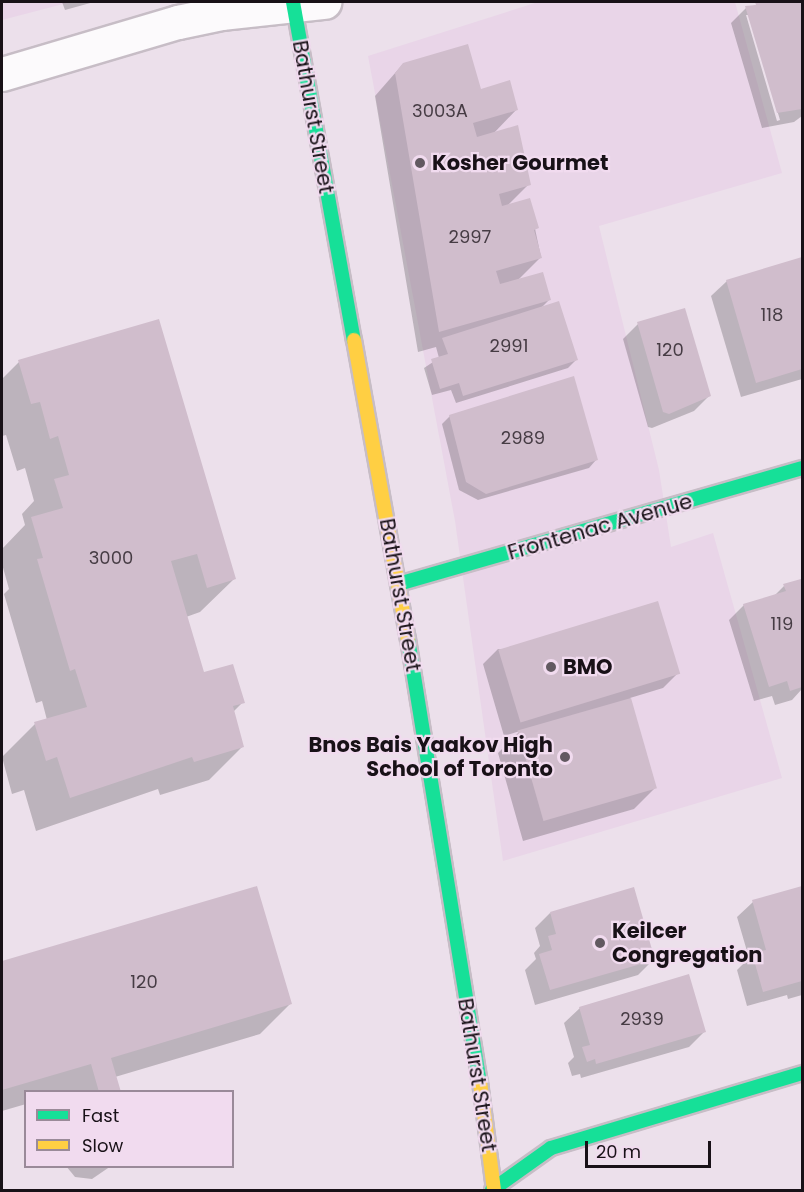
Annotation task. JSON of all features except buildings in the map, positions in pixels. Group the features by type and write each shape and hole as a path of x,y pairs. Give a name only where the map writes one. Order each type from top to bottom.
{"main road":[{"name":"Bathurst Street","path":"303,3 398,584 429,753 493,1190"},
{"name":"Frontenac Avenue","path":"398,584 802,468"},
{"path":"493,1190 551,1148 802,1073"}],"street":[{"path":"2,74 178,22 303,3"}],"shaded area":[{"path":"2,2 71,2 2,20"},
{"path":"538,2 735,2 782,173 599,226 659,470 671,547 713,533 782,778 503,861 455,521 368,56"}],"traffic: fast":[{"path":"293,2 354,340"},
{"path":"398,584 802,468"},
{"path":"408,639 480,1082"},
{"path":"492,1190 551,1148 802,1073"}],"traffic: slow":[{"path":"354,340 408,639"},
{"path":"480,1082 494,1190"}],"place":[{"name":"Kosher Gourmet","path":"420,163"},
{"name":"BMO","path":"551,667"},
{"name":"Bnos Bais Yaakov High School of Toronto","path":"565,757"},
{"name":"Keilcer Congregation","path":"600,943"}]}
